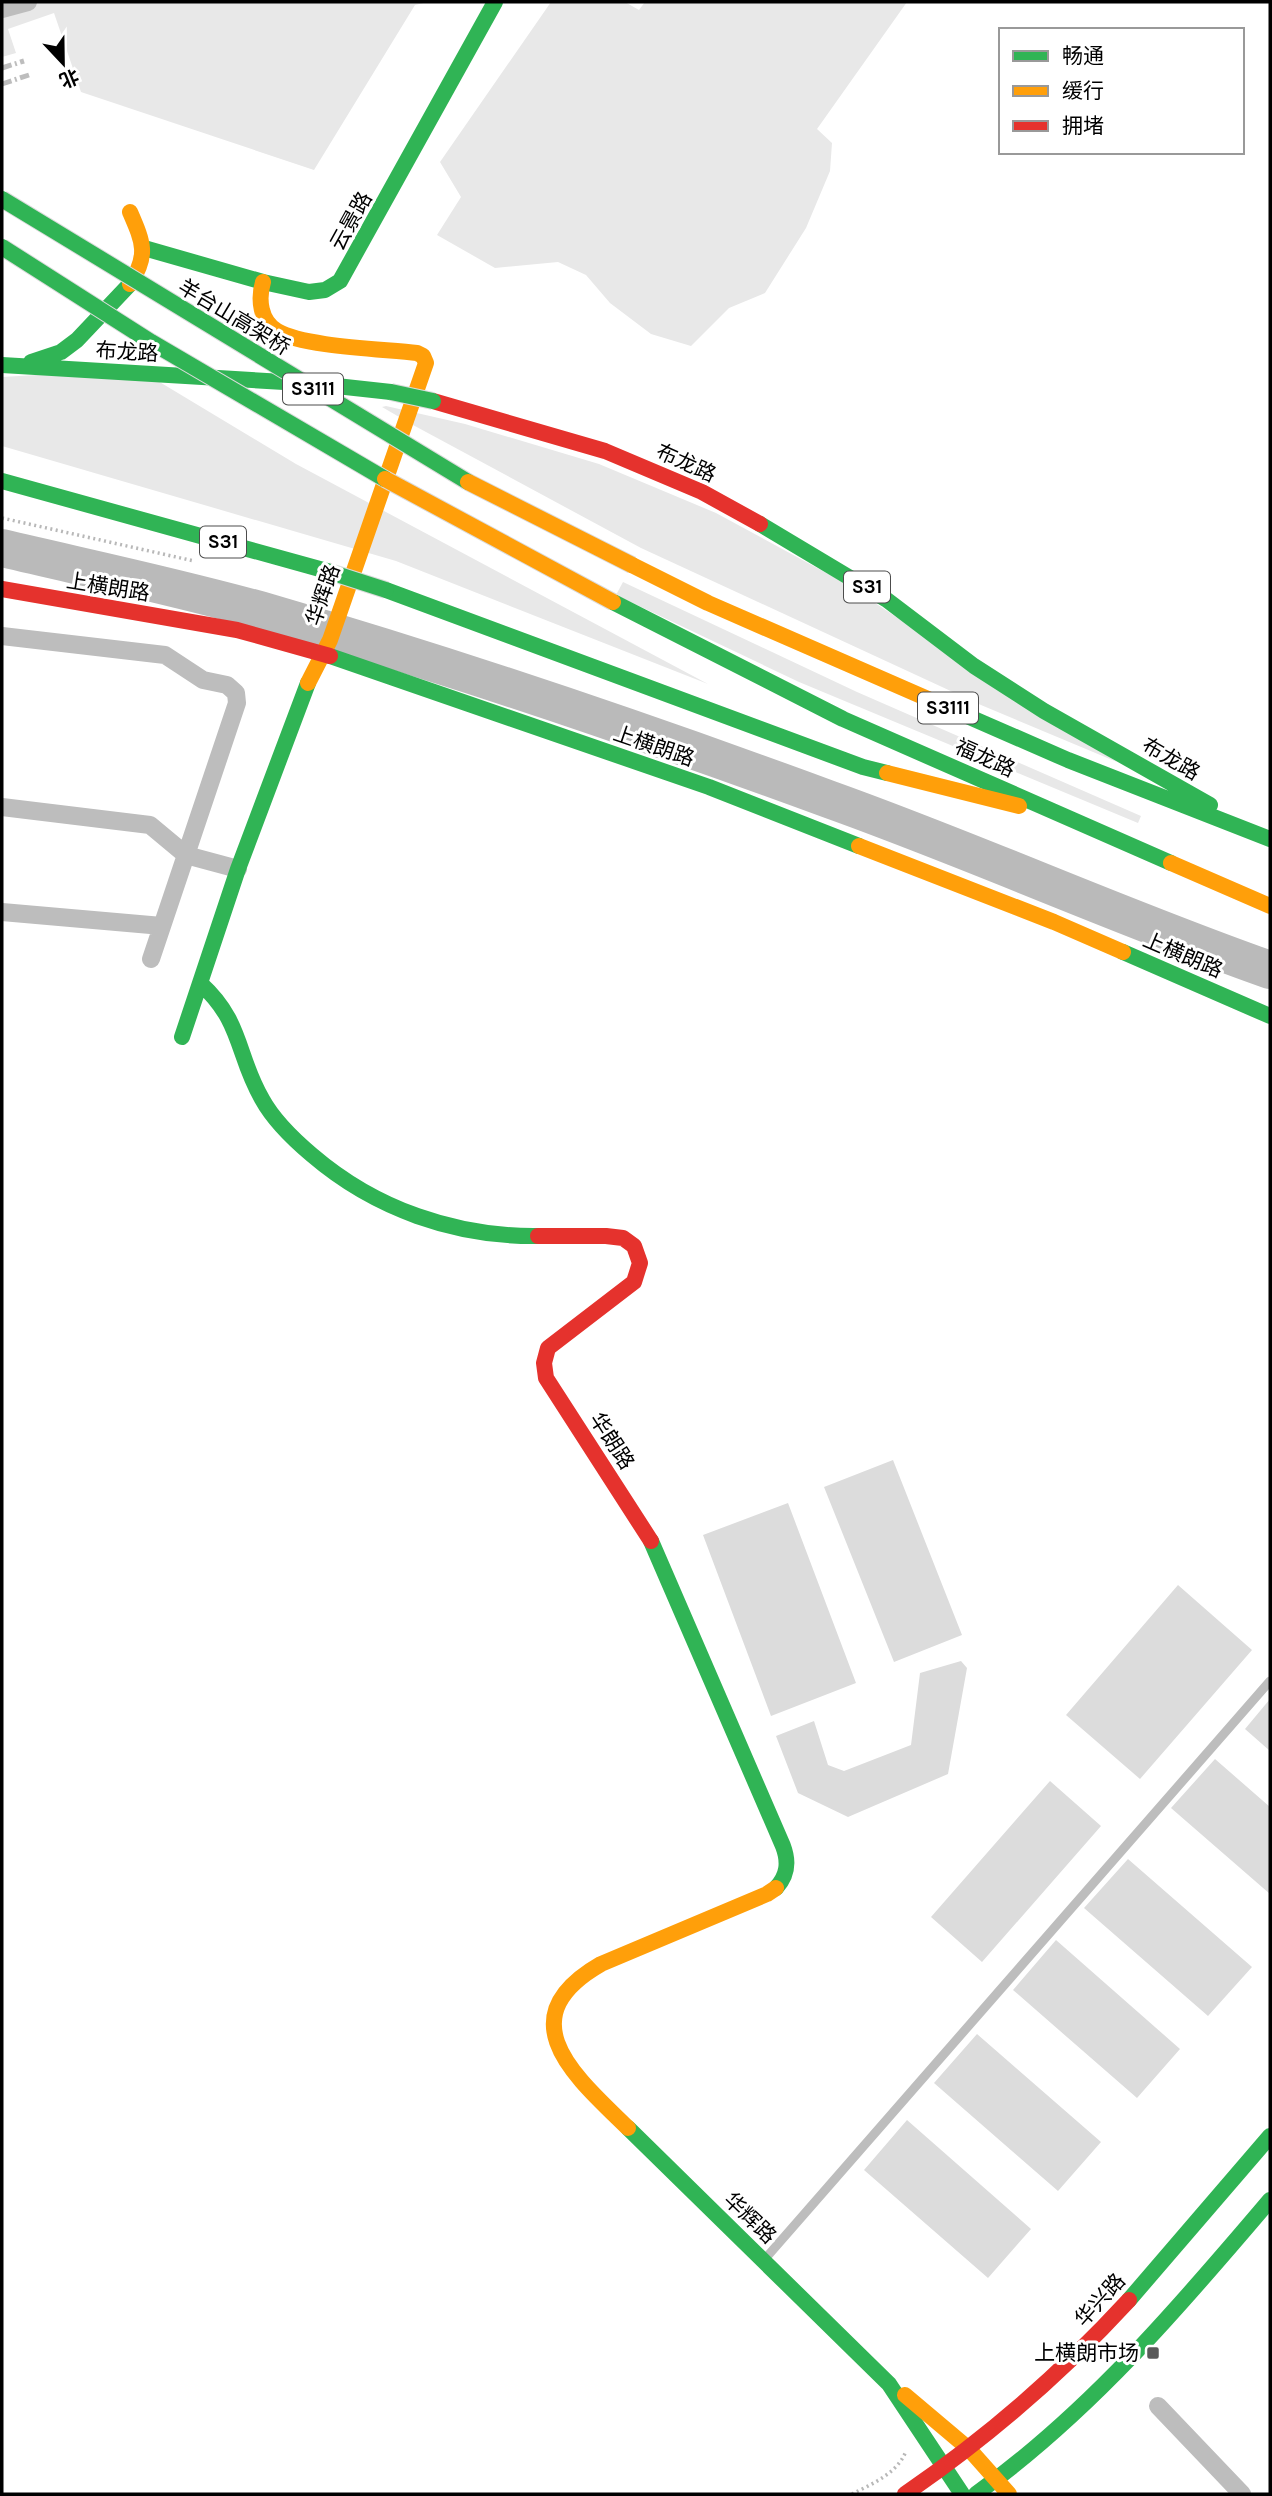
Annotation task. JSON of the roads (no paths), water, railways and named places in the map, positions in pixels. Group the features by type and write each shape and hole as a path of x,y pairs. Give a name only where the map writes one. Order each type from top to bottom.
{"main road":[{"name":"云景路","path":"144,248 263,282 309,292 325,290 340,281 495,2"},
{"name":"羊台山高架桥","path":"2,199 465,481 632,565"},
{"path":"19,366 61,352 77,340 130,284 141,268 144,248 130,212"},
{"name":"福龙路","path":"2,247 78,298 248,401 443,513 612,602 843,719 1270,906"},
{"name":"华辉路","path":"182,1037 238,869 304,692 327,647 426,363 423,356 417,353 309,340 279,332 268,323 261,307 260,293 263,282"},
{"path":"130,284 131,312 144,351 157,368 169,375"},
{"name":"布龙路","path":"2,365 318,384 391,393 433,401 605,451 702,492 785,537 887,600 974,666 1044,711 1270,839"},
{"name":"S31","path":"2,481 327,571 386,590 863,767 1071,819"},
{"name":"福龙路","path":"632,565 721,609 1068,760 1270,839"},
{"name":"上横朗路","path":"2,589 327,647 709,786 1054,922 1270,1016"},
{"name":"华朗路","path":"200,983 215,996 234,1023 253,1081 272,1114 296,1142 335,1173 415,1216 520,1236 622,1237 636,1248 640,1256 640,1271 634,1282 548,1348 542,1360 546,1378 648,1534 783,1846 788,1873 783,1881 767,1894 601,1964 587,1971 569,1986 555,2018 555,2038 566,2064 582,2082"},
{"name":"华辉路","path":"582,2082 889,2384 916,2403 969,2449 1009,2494"},
{"name":"华兴路","path":"905,2494 945,2468 1026,2403 1093,2339 1270,2136"},
{"path":"976,2494 997,2480 1056,2430 1115,2372 1185,2298 1270,2200"},
{"name":"华辉路","path":"889,2384 962,2494"}],"street":[{"path":"2,9 29,2"},
{"path":"2,636 165,655 203,680 227,685 236,693 236,703 151,959"},
{"path":"2,807 150,825 186,855 238,869"},
{"path":"2,912 162,926"},
{"path":"1158,2406 1242,2494"}],"lane":[{"path":"764,2260 1270,1681"}],"waterway":[{"path":"2,548 270,613 552,702 886,820 1270,970"}],"railway":[{"path":"2,68 24,61"},
{"path":"2,84 29,75"}],"place":[{"name":"上横朗市场","path":"1153,2353"}]}
